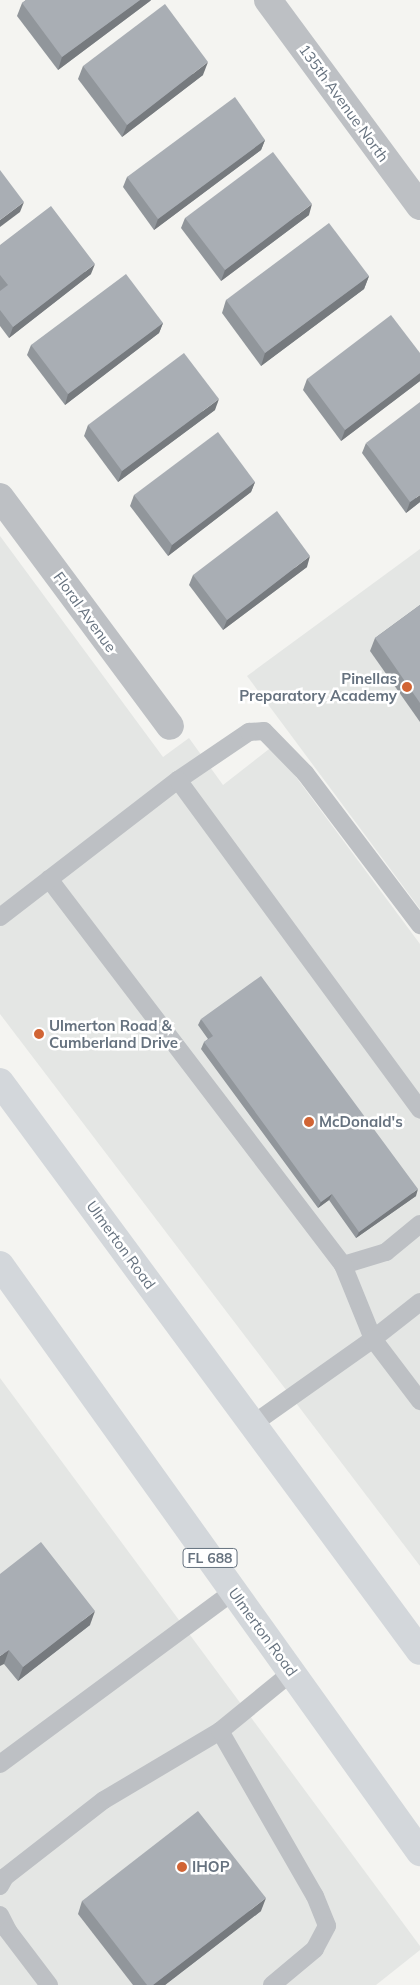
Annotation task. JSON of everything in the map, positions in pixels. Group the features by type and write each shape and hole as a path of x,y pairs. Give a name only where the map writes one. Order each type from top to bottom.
{"main road":[{"name":"Ulmerton Road","path":"0,1082 420,1651"},
{"name":"Ulmerton Road","path":"5,1281 234,1592 420,1852"}],"street":[{"name":"135th Avenue North","path":"268,0 420,206"},
{"name":"Floral Avenue","path":"0,497 170,726"}],"lane":[{"path":"0,917 178,780 249,732 264,731 305,773 420,925"},
{"path":"178,780 420,1110"},
{"path":"49,879 343,1265 373,1339 420,1401"},
{"path":"343,1265 386,1252 420,1224"},
{"path":"253,1424 373,1339 420,1302"},
{"path":"0,1764 234,1592"},
{"path":"0,1886 5,1877 104,1800 220,1731 292,1672"},
{"path":"220,1731 315,1896 327,1926 315,1949 272,1985"},
{"path":"0,1916 8,1931 49,1985"}],"shaded area":[{"path":"0,536 163,757 189,738 223,785 273,746 420,944 420,1566 0,1014"},
{"path":"420,549 420,909 247,676"},
{"path":"0,1378 420,1946 420,1950 376,1985 0,1985"}],"building":[{"path":"26,0 140,0 62,57 22,3"},
{"path":"165,4 208,62 127,125 83,66"},
{"path":"235,97 265,140 158,219 127,177"},
{"path":"273,152 312,204 225,270 185,218"},
{"path":"0,170 24,202 0,220"},
{"path":"51,206 95,264 13,327 0,310 0,291 8,285 0,275 0,245"},
{"path":"329,223 369,276 265,353 226,300"},
{"path":"126,274 163,323 68,394 31,345"},
{"path":"391,315 420,353 420,373 345,430 307,379"},
{"path":"184,353 219,399 122,471 88,425"},
{"path":"420,402 420,495 410,502 366,443"},
{"path":"218,432 255,482 172,545 134,495"},
{"path":"277,511 310,556 227,620 193,575"},
{"name":"Pinellas Preparatory Academy","path":"420,605 420,703 375,638"},
{"name":"McDonald's","path":"261,976 418,1189 359,1232 332,1194 321,1202 204,1042 213,1036 201,1019"},
{"path":"41,1542 95,1611 23,1667 9,1650 0,1656 0,1574"},
{"name":"IHOP","path":"198,1811 266,1898 153,1985 147,1985 82,1901"}],"place":[{"name":"Pinellas Preparatory Academy","path":"407,687"},
{"name":"Ulmerton Road & Cumberland Drive","path":"39,1034"},
{"name":"McDonald's","path":"309,1122"},
{"name":"IHOP","path":"182,1867"}]}
